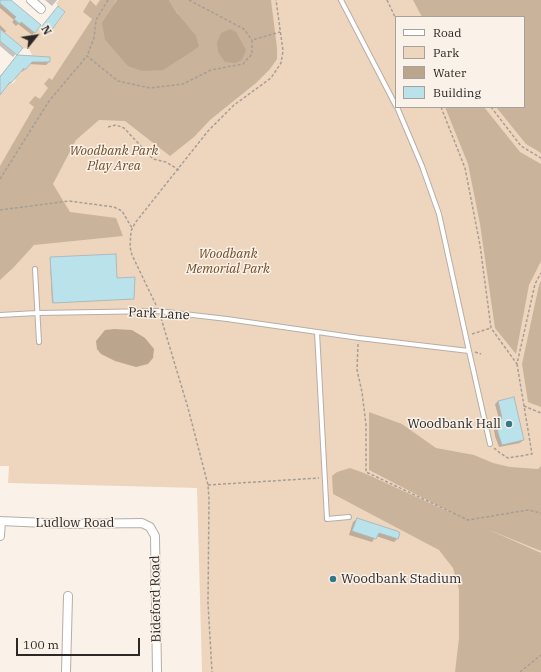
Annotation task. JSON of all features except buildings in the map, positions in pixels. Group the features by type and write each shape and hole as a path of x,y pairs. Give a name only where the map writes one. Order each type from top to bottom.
{"street":[{"path":"31,0 41,9"},
{"path":"0,536 1,521"},
{"name":"Ludlow Road","path":"1,521 69,524 142,524 150,527"},
{"name":"Bideford Road","path":"150,527 155,536 157,672"},
{"path":"66,672 68,596"}],"lane":[{"path":"341,0 395,104"},
{"path":"397,108 422,166 439,214 490,444"},
{"path":"35,269 39,342"},
{"name":"Park Lane","path":"0,315 158,311 227,319 358,338 469,351"},
{"path":"317,332 327,518 349,517"}],"path":[{"path":"0,179 49,101 87,56 94,38 96,20 108,0"},
{"path":"87,56 118,81 150,88 183,84 211,70 243,64 252,54 252,40 244,29 189,0"},
{"path":"212,672 208,603 208,485 188,408 158,311 132,255 130,237 132,228 179,170 208,131 234,105 271,78 281,63 283,51 276,0"},
{"path":"386,0 395,17"},
{"path":"252,40 280,32"},
{"path":"441,108 465,168 480,245 492,328 517,364"},
{"path":"491,108 521,146 541,158"},
{"path":"108,127 116,125 124,128 153,160 166,162 179,170"},
{"path":"0,210 69,201 114,206 122,211 132,228"},
{"path":"490,444 508,458 532,454 517,364 535,284 541,273"},
{"path":"466,337 492,328"},
{"path":"358,338 357,370 362,392 366,424 366,472 468,520 528,510 541,513"},
{"path":"524,406 541,413"},
{"path":"208,485 324,477"},
{"path":"520,672 541,655"}],"green space":[{"name":"Woodbank Memorial Park","path":"59,0 541,0 541,672 202,672 197,488 8,483 9,466 0,466 0,95 9,81 12,84 16,80 12,77 21,72 23,69 21,66 25,70 27,58 23,55 32,55 29,49 23,48 0,29 0,5 1,4 18,19 16,21 19,24 22,21 35,33 38,29 36,27 39,24 50,32 65,13 56,3"}],"shaded area":[{"path":"90,0 96,6 100,0 117,0 115,2 105,40 116,52 189,53 199,47 169,0 271,0 277,59 270,69 256,83 210,120 194,137 170,156 125,121 99,120 76,140 53,184 70,212 116,218 123,236 34,245 0,280 0,166 34,107 29,103 35,96 40,99 48,88 44,84 49,78 52,80 92,19 83,12"},
{"path":"413,0 541,0 541,153 526,144 497,108 525,108 525,16 421,16"},
{"path":"445,108 485,108 520,152 541,164 541,261 529,285 516,354 495,328 480,224 468,164"},
{"path":"541,281 541,407 528,402 522,364"},
{"path":"369,412 402,424 436,448 474,455 493,463 510,467 538,469 541,466 541,551 487,529 541,553 541,672 455,672 459,638 459,589 453,568 439,550 333,494 332,476 337,472 350,468 456,515 369,470"}],"water":[{"path":"117,0 169,0 177,13 196,36 199,47 163,70 142,71 128,66 105,40 102,23"},
{"path":"230,29 236,32 246,50 242,60 235,63 225,62 218,52 217,43 221,33"},
{"path":"105,330 132,330 145,338 154,349 153,358 148,364 136,367 115,361 101,354 97,349 96,341"}],"place":[{"name":"Woodbank Hall","path":"509,424"},
{"name":"Woodbank Stadium","path":"333,579"}],"park label":[{"name":"Woodbank Park Play Area","path":"114,158"}]}
